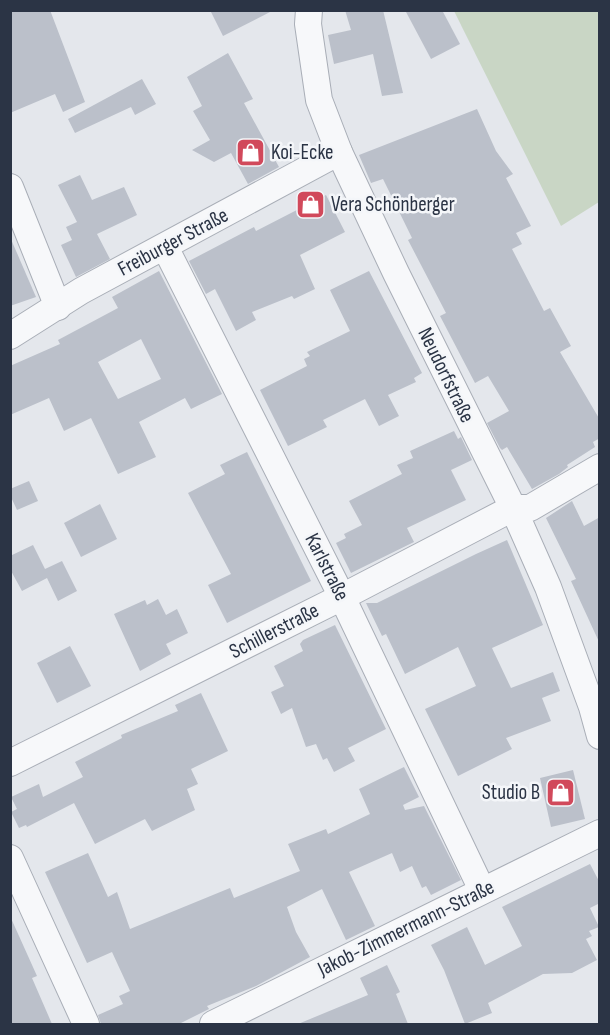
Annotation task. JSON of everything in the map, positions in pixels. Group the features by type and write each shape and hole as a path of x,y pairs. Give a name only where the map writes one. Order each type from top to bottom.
{"street":[{"name":"Neudorfstraße","path":"309,10 308,24 319,100 339,152 396,273 513,508 548,587 600,736"},
{"name":"Freiburger Straße","path":"10,336 81,291 339,152"},
{"path":"10,187 58,307"},
{"name":"Karlstraße","path":"165,247 342,597 482,890"},
{"name":"Schillerstraße","path":"10,763 342,597 513,508 530,508 600,467"},
{"name":"Jakob-Zimmermann-Straße","path":"213,1024 600,833"},
{"path":"10,858 86,1024"}],"green space":[{"path":"454,11 599,11 599,202 561,226"}],"building":[{"path":"10,10 50,10 85,102 63,112 55,94 10,113"},
{"path":"210,10 274,10 223,36"},
{"path":"345,10 383,10 403,93 382,96 373,54 334,64 328,35 351,30"},
{"path":"405,10 442,10 460,44 431,59"},
{"path":"228,53 253,99 244,103 279,167 248,184 231,153 214,162 192,150 210,140 193,111 202,106 187,77"},
{"path":"142,79 156,104 135,115 131,107 75,133 68,119"},
{"path":"477,109 496,151 513,174 506,178 531,226 516,233 522,244 512,249 544,311 550,308 571,346 560,352 600,420 600,438 593,442 595,447 567,465 568,467 559,474 532,489 507,447 502,450 500,448 487,423 509,411 488,376 475,383 440,316 446,313 408,240 412,238 383,179 371,183 359,155"},
{"path":"80,175 92,200 124,187 137,215 97,234 110,259 76,277 61,245 72,240 66,227 77,222 58,185"},
{"path":"326,195 345,232 300,255 315,289 294,299 292,296 252,312 256,320 236,331 215,289 206,294 189,261 254,227 256,231"},
{"path":"10,237 36,297 10,306"},
{"path":"159,271 222,394 191,409 185,398 139,422 156,457 118,474 91,418 64,431 49,398 10,415 10,366 60,344 58,340 118,308 112,297","holes":["141,339 161,379 118,399 98,362"]},
{"path":"369,271 422,373 414,378 416,382 388,395 399,416 379,426 365,399 323,420 327,427 288,446 260,390 307,366 304,359 310,356 307,352 350,331 330,290"},
{"path":"454,431 458,439 461,437 472,460 451,470 466,500 407,528 414,542 351,573 336,543 346,538 344,534 362,525 349,501 402,474 397,465 413,458 410,451"},
{"path":"247,452 311,581 227,623 208,585 231,574 188,493 225,474 220,465"},
{"path":"29,481 38,501 17,510 10,495 10,489"},
{"path":"572,501 584,526 600,517 600,644 571,581 576,579 546,518"},
{"path":"100,504 117,539 81,557 64,523"},
{"path":"507,540 543,625 492,648 511,688 553,672 560,691 542,698 551,721 506,738 512,749 458,776 425,709 476,686 458,647 405,674 386,634 382,636 366,603 377,603"},
{"path":"33,545 45,569 62,561 77,591 58,601 47,578 22,591 10,569 10,556"},
{"path":"158,599 166,615 177,609 188,633 166,644 171,654 140,671 114,614 145,600 147,605"},
{"path":"335,625 386,729 348,748 355,761 334,772 327,758 323,760 316,744 306,747 292,708 281,714 271,692 284,686 274,666 303,651 300,644 303,640"},
{"path":"70,646 91,686 57,703 37,663"},
{"path":"201,693 228,751 191,769 198,784 187,789 195,810 152,831 145,819 95,844 74,803 27,827 26,825 19,828 11,812 17,809 11,797 39,784 43,797 83,777 75,762 122,738 121,735 178,711 175,705"},
{"path":"404,767 419,797 403,805 405,810 424,806 461,880 431,895 426,886 422,888 412,866 400,872 392,853 349,872 375,926 346,940 322,889 287,907 296,932 310,957 256,986 207,1006 209,1009 179,1024 101,1024 98,1015 123,1004 119,996 130,991 112,952 87,963 45,872 88,853 108,897 117,892 130,929 230,888 234,898 300,871 288,844 326,829 328,834 370,814 359,789"},
{"name":"Studio B","path":"573,770 585,819 551,827 540,778"},
{"path":"590,864 600,883 600,903 590,908 599,927 589,931 592,936 586,939 597,960 572,973 543,974 488,1003 492,1013 465,1024 444,970 431,945 467,927 485,965 522,946 502,907"},
{"path":"10,916 37,976 32,978 52,1024 10,1024"},
{"path":"387,965 400,992 396,994 408,1024 298,1024 368,995 360,978"}],"place":[{"name":"Koi-Ecke","path":"250,152"},
{"name":"Vera Schönberger","path":"310,204"},
{"name":"Studio B","path":"561,792"}]}
